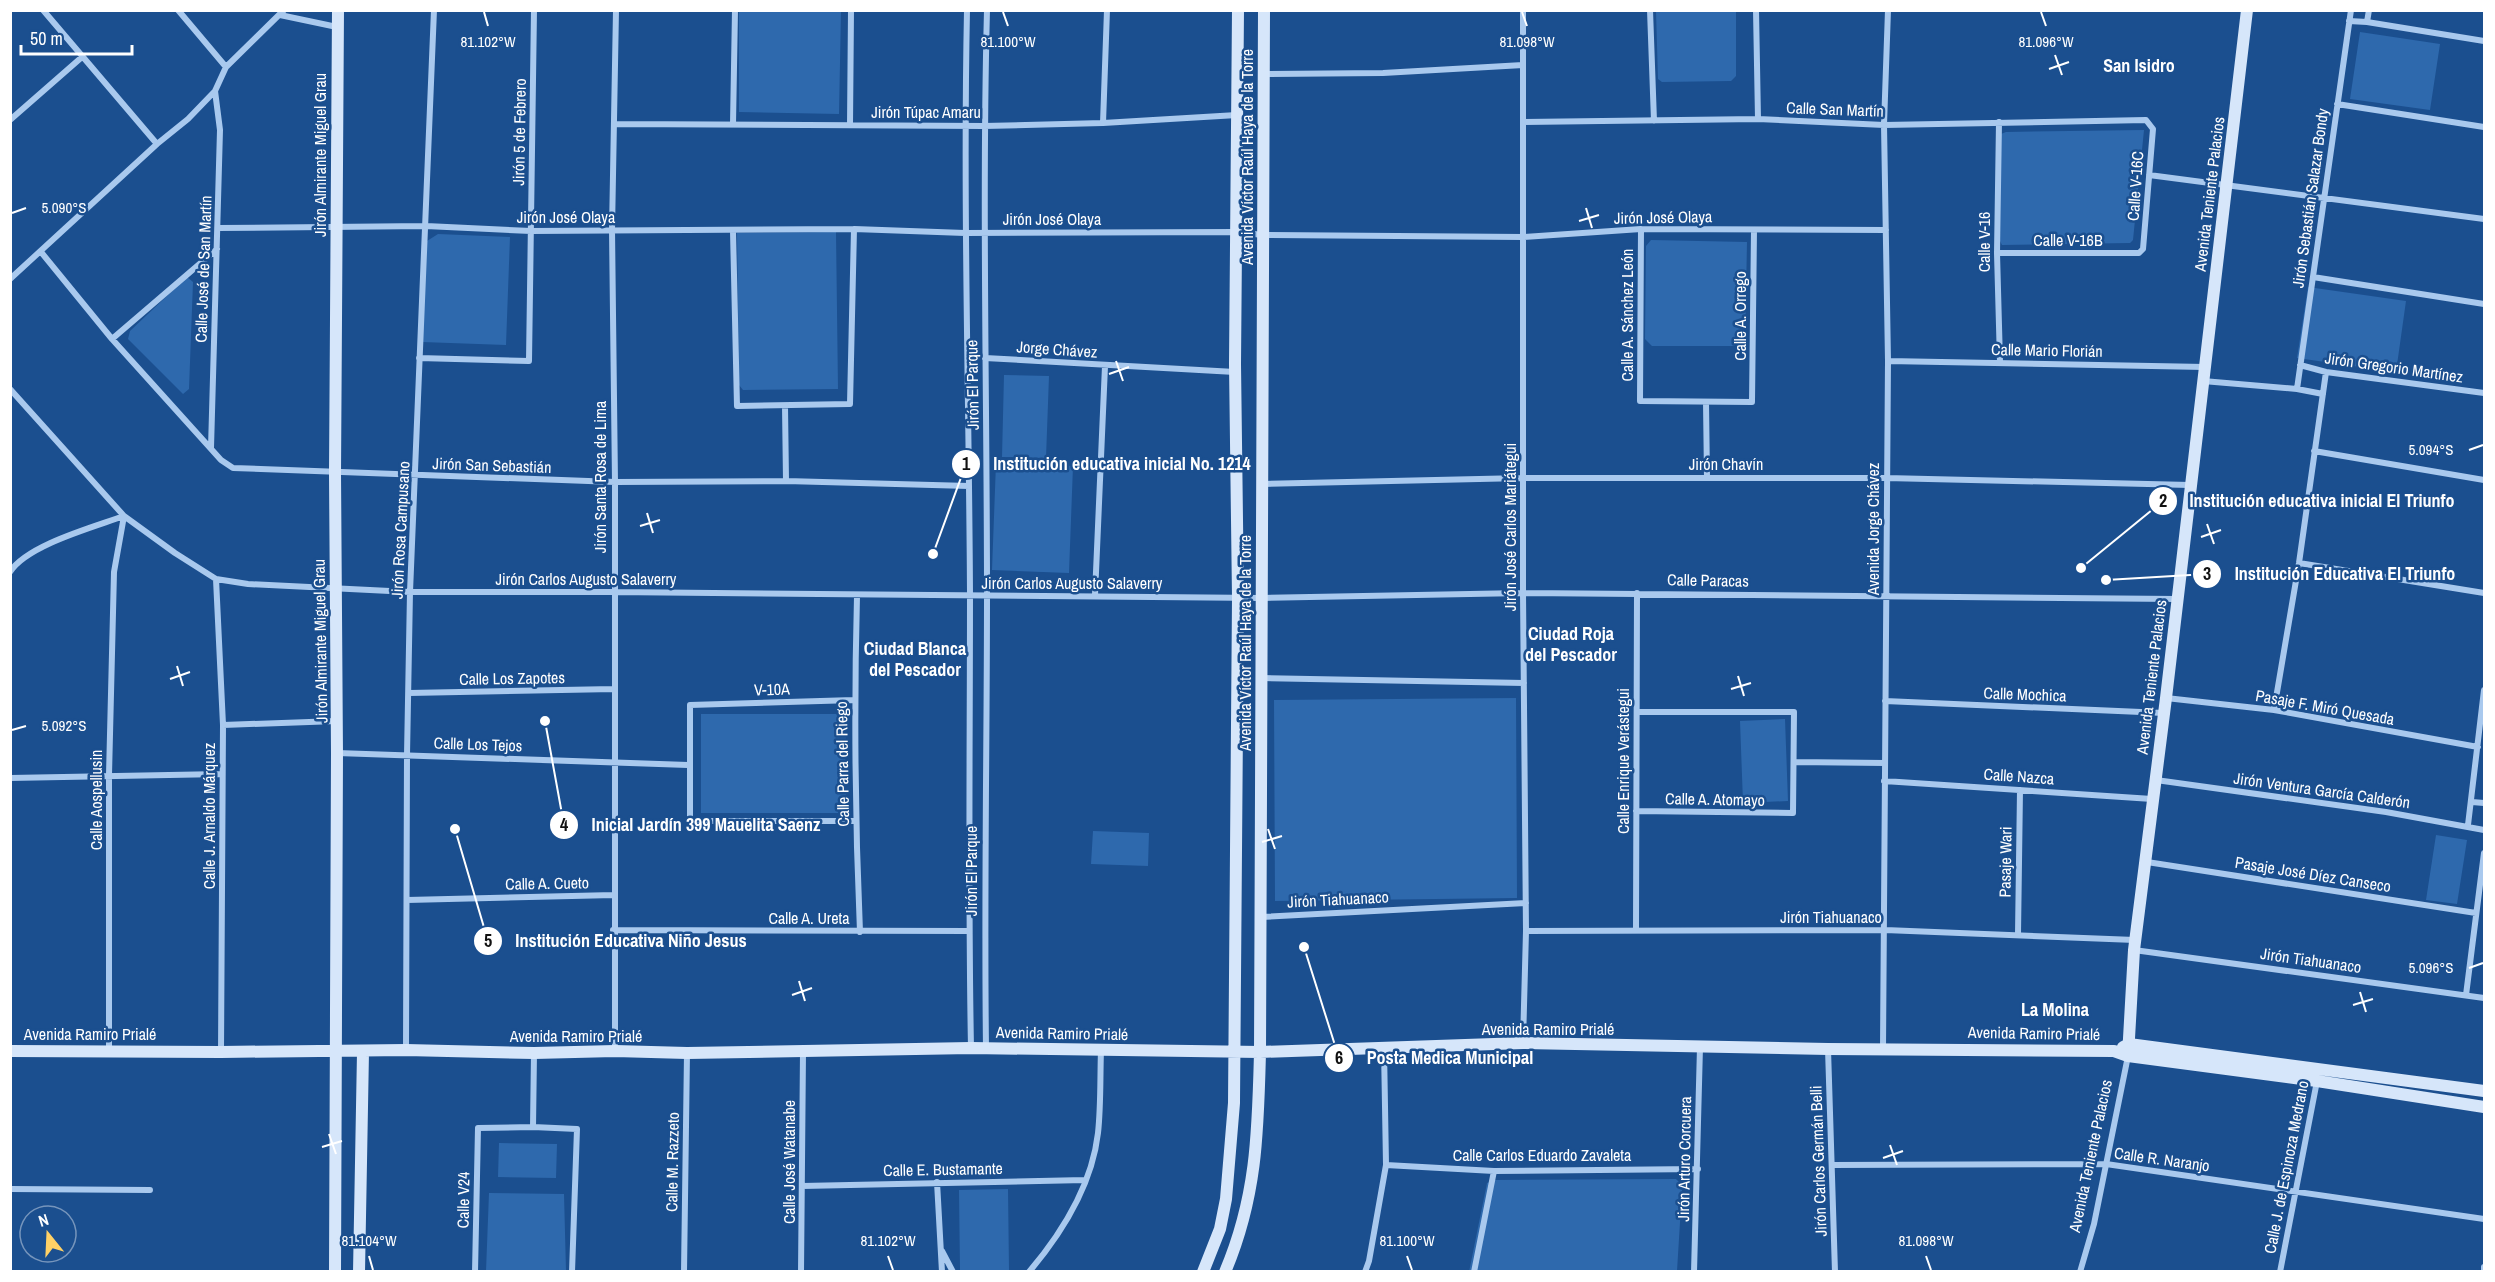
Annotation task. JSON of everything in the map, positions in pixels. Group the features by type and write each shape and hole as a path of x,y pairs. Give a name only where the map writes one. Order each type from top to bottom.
{"street":[{"path":"43,10 157,144"},
{"path":"178,10 226,67"},
{"name":"Jirón Almirante Miguel Grau","path":"335,1272 338,753 335,473 338,10"},
{"name":"Jirón Rosa Campusano","path":"406,1050 410,592 434,10"},
{"name":"Jirón 5 de Febrero","path":"419,358 529,361 534,10"},
{"name":"Jirón Santa Rosa de Lima","path":"615,1051 613,592 615,482 612,230 616,10"},
{"path":"733,124 735,10"},
{"path":"850,10 850,125"},
{"name":"Jirón El Parque","path":"968,10 965,233 969,486 971,1048"},
{"name":"Jirón El Parque","path":"986,1048 984,928 987,596 984,126 987,10"},
{"path":"1103,123 1107,10"},
{"name":"Avenida Víctor Raúl Haya de la Torre","path":"1203,1272 1220,1229 1230,1172 1235,1052 1238,598 1235,372 1238,10"},
{"name":"Avenida Víctor Raúl Haya de la Torre","path":"1225,1272 1248,1203 1255,1166 1260,1052 1264,10"},
{"name":"Jirón José Carlos Mariátegui","path":"1523,10 1523,593 1526,903 1523,1043"},
{"path":"1650,10 1654,121"},
{"path":"1756,10 1758,119"},
{"name":"Avenida Jorge Chávez","path":"1883,1048 1888,361 1884,125 1888,10"},
{"name":"Avenida Teniente Palacios","path":"2080,1272 2094,1224 2129,1050 2135,945 2147,862 2152,799 2166,698 2247,10"},
{"name":"Jirón Sebastián Salazar Bondy","path":"2297,389 2350,10"},
{"path":"2367,22 2369,10"},
{"path":"10,279 157,144 188,119 215,91 226,67 282,13 337,27"},
{"path":"2349,21 2484,41"},
{"path":"10,120 82,57"},
{"path":"1263,74 1383,73 1523,65"},
{"name":"Calle José de San Martín","path":"211,448 220,130 215,91"},
{"path":"2337,104 2484,127"},
{"name":"Jirón Túpac Amaru","path":"615,124 984,126 1103,123 1237,115"},
{"name":"Calle San Martín","path":"1524,122 1758,119 1884,125 2146,120"},
{"name":"Calle V-16C","path":"2139,253 2145,244 2153,129 2146,120"},
{"name":"Calle V-16","path":"1999,122 1997,253 2000,362"},
{"path":"2149,175 2484,219"},
{"name":"Jirón José Olaya","path":"218,228 426,226 531,231 1236,232 1263,236 1523,237 1641,229 1886,230"},
{"name":"Calle A. Sánchez León","path":"1641,229 1640,401 1706,402"},
{"path":"733,231 737,406 785,406 850,404 854,230"},
{"name":"Calle A. Orrego","path":"1706,402 1752,402 1754,230"},
{"path":"112,339 217,249"},
{"name":"Jirón San Sebastián","path":"41,252 112,339 221,460 233,468 615,482 786,481 969,486"},
{"name":"Calle V-16B","path":"1997,253 2139,253"},
{"path":"2313,277 2484,304"},
{"name":"Jorge Chávez","path":"985,358 1235,372"},
{"name":"Calle Mario Florián","path":"1888,361 2205,367"},
{"name":"Jirón Gregorio Martínez","path":"2300,365 2326,372 2484,393"},
{"path":"1095,595 1106,366"},
{"path":"2274,710 2299,563 2326,372"},
{"path":"2203,381 2297,389 2323,394"},
{"name":"Jirón Carlos Augusto Salaverry","path":"10,389 124,516 216,579 248,584 410,592 613,592 857,596 1095,595 1238,598"},
{"path":"1706,402 1707,478"},
{"path":"785,406 786,481"},
{"path":"2314,451 2484,480"},
{"name":"Jirón Chavín","path":"1262,484 1523,478 1886,478 2190,485"},
{"path":"11,569 27,555 42,547 124,516"},
{"name":"Calle Aospellusin","path":"109,1050 109,775 114,572 124,516"},
{"path":"2299,563 2484,593"},
{"name":"Calle J. Arnaldo Márquez","path":"216,579 223,725 220,1052"},
{"name":"Calle Paracas","path":"1238,598 1637,593 2177,599"},
{"name":"Calle Enrique Verástegui","path":"1636,930 1637,593"},
{"name":"Calle Parra del Riego","path":"857,596 854,700 860,932"},
{"path":"1261,678 1524,683"},
{"name":"Calle Los Zapotes","path":"409,693 614,689"},
{"path":"2468,825 2484,690"},
{"name":"Pasaje F. Miró Quesada","path":"2166,698 2274,710 2478,747"},
{"name":"V-10A","path":"688,765 690,705 854,700"},
{"name":"Calle Mochica","path":"1885,701 2164,713"},
{"path":"1637,712 1794,712 1794,762 1885,763"},
{"path":"223,725 337,721"},
{"name":"Calle Los Tejos","path":"338,753 688,765"},
{"name":"Calle A. Atomayo","path":"1636,811 1793,813 1794,762"},
{"path":"688,765 690,821 856,821"},
{"path":"10,778 222,774"},
{"name":"Jirón Ventura García Calderón","path":"2156,780 2468,825 2484,830"},
{"name":"Calle Nazca","path":"1884,781 2152,799"},
{"name":"Pasaje Wari","path":"2018,934 2020,790"},
{"path":"2472,802 2484,803"},
{"path":"2466,995 2484,853"},
{"name":"Pasaje José Díez Canseco","path":"2147,862 2476,913"},
{"name":"Calle A. Cueto","path":"407,900 614,895"},
{"name":"Jirón Tiahuanaco","path":"1260,917 1526,903"},
{"name":"Calle A. Ureta","path":"613,930 969,931"},
{"name":"Jirón Tiahuanaco","path":"1526,931 1885,930 2018,934 2135,945 2484,998"},
{"name":"Avenida Ramiro Prialé","path":"10,1050 687,1053 986,1048 1260,1052 1523,1043 1827,1049 2129,1050 2319,1068 2484,1091"},
{"path":"1365,1272 1369,1261 1386,1165 1384,1047"},
{"name":"Jirón Arturo Corcuera","path":"1694,1272 1700,1047"},
{"name":"Jirón Carlos Germán Belli","path":"1827,1049 1835,1272"},
{"path":"1029,1272 1056,1238 1085,1180 1094,1155 1098,1133 1101,1050"},
{"name":"Avenida Ramiro Prialé","path":"2129,1050 2484,1107"},
{"path":"359,1272 363,1052"},
{"name":"Calle José Watanabe","path":"801,1272 803,1052"},
{"path":"534,1053 533,1126 577,1129 572,1272"},
{"name":"Calle M. Razzeto","path":"684,1272 687,1053"},
{"name":"Calle J. de Espinoza Medrano","path":"2280,1272 2319,1068"},
{"name":"Calle V24","path":"475,1272 478,1128 533,1126"},
{"name":"Calle R. Naranjo","path":"1832,1165 2106,1164 2484,1219"},
{"name":"Calle Carlos Eduardo Zavaleta","path":"1386,1165 1494,1171 1698,1169"},
{"path":"1474,1272 1494,1171"},
{"name":"Calle E. Bustamante","path":"802,1186 1085,1180"},
{"path":"937,1182 942,1272"},
{"path":"10,1189 150,1190"},
{"path":"940,1249 953,1272"},
{"path":"2484,1267 2484,1272"}],"shaded area":[{"path":"739,11 841,11 839,114 739,112"},
{"path":"1656,11 1736,11 1736,76 1731,81 1662,82 1658,79"},
{"path":"2360,32 2440,44 2430,110 2350,99"},
{"path":"2144,130 2133,240 2130,243 2002,245 2000,241 2001,134 2006,132"},
{"path":"836,232 838,389 743,390 739,385 737,233"},
{"path":"438,234 510,237 506,345 422,342 427,241"},
{"path":"1651,240 1747,242 1745,346 1652,346 1645,339 1646,246"},
{"path":"187,277 193,282 189,389 183,394 128,339 130,331"},
{"path":"2308,287 2406,301 2396,372 2297,358"},
{"path":"1004,375 1049,376 1046,458 1002,457"},
{"path":"996,463 1073,466 1069,573 992,570"},
{"path":"1516,698 1517,898 1275,901 1274,700"},
{"path":"701,714 846,714 846,813 701,813"},
{"path":"1785,719 1788,801 1743,803 1740,721"},
{"path":"1093,831 1149,833 1148,866 1091,864"},
{"path":"2436,835 2467,840 2457,904 2426,900"},
{"path":"499,1143 557,1144 556,1178 498,1177"},
{"path":"1676,1179 1681,1184 1682,1190 1677,1271 1469,1272 1487,1183 1495,1180"},
{"path":"1008,1189 1009,1270 960,1270 959,1190"},
{"path":"489,1193 564,1194 566,1271 486,1271"}],"place":[{"name":"Institución educativa inicial No. 1214","path":"933,554"},
{"name":"Institución educativa inicial El Triunfo","path":"2081,568"},
{"name":"Institución Educativa El Triunfo","path":"2106,580"},
{"name":"Inicial Jardín 399 Mauelita Saenz","path":"545,721"},
{"name":"Institución Educativa Niño Jesus","path":"455,829"},
{"name":"Posta Medica Municipal","path":"1304,947"}],"district":[{"name":"San Isidro","path":"2139,65"},
{"name":"Ciudad Roja del Pescador","path":"1571,643"},
{"name":"Ciudad Blanca del Pescador","path":"915,658"},
{"name":"La Molina","path":"2055,1009"}]}
